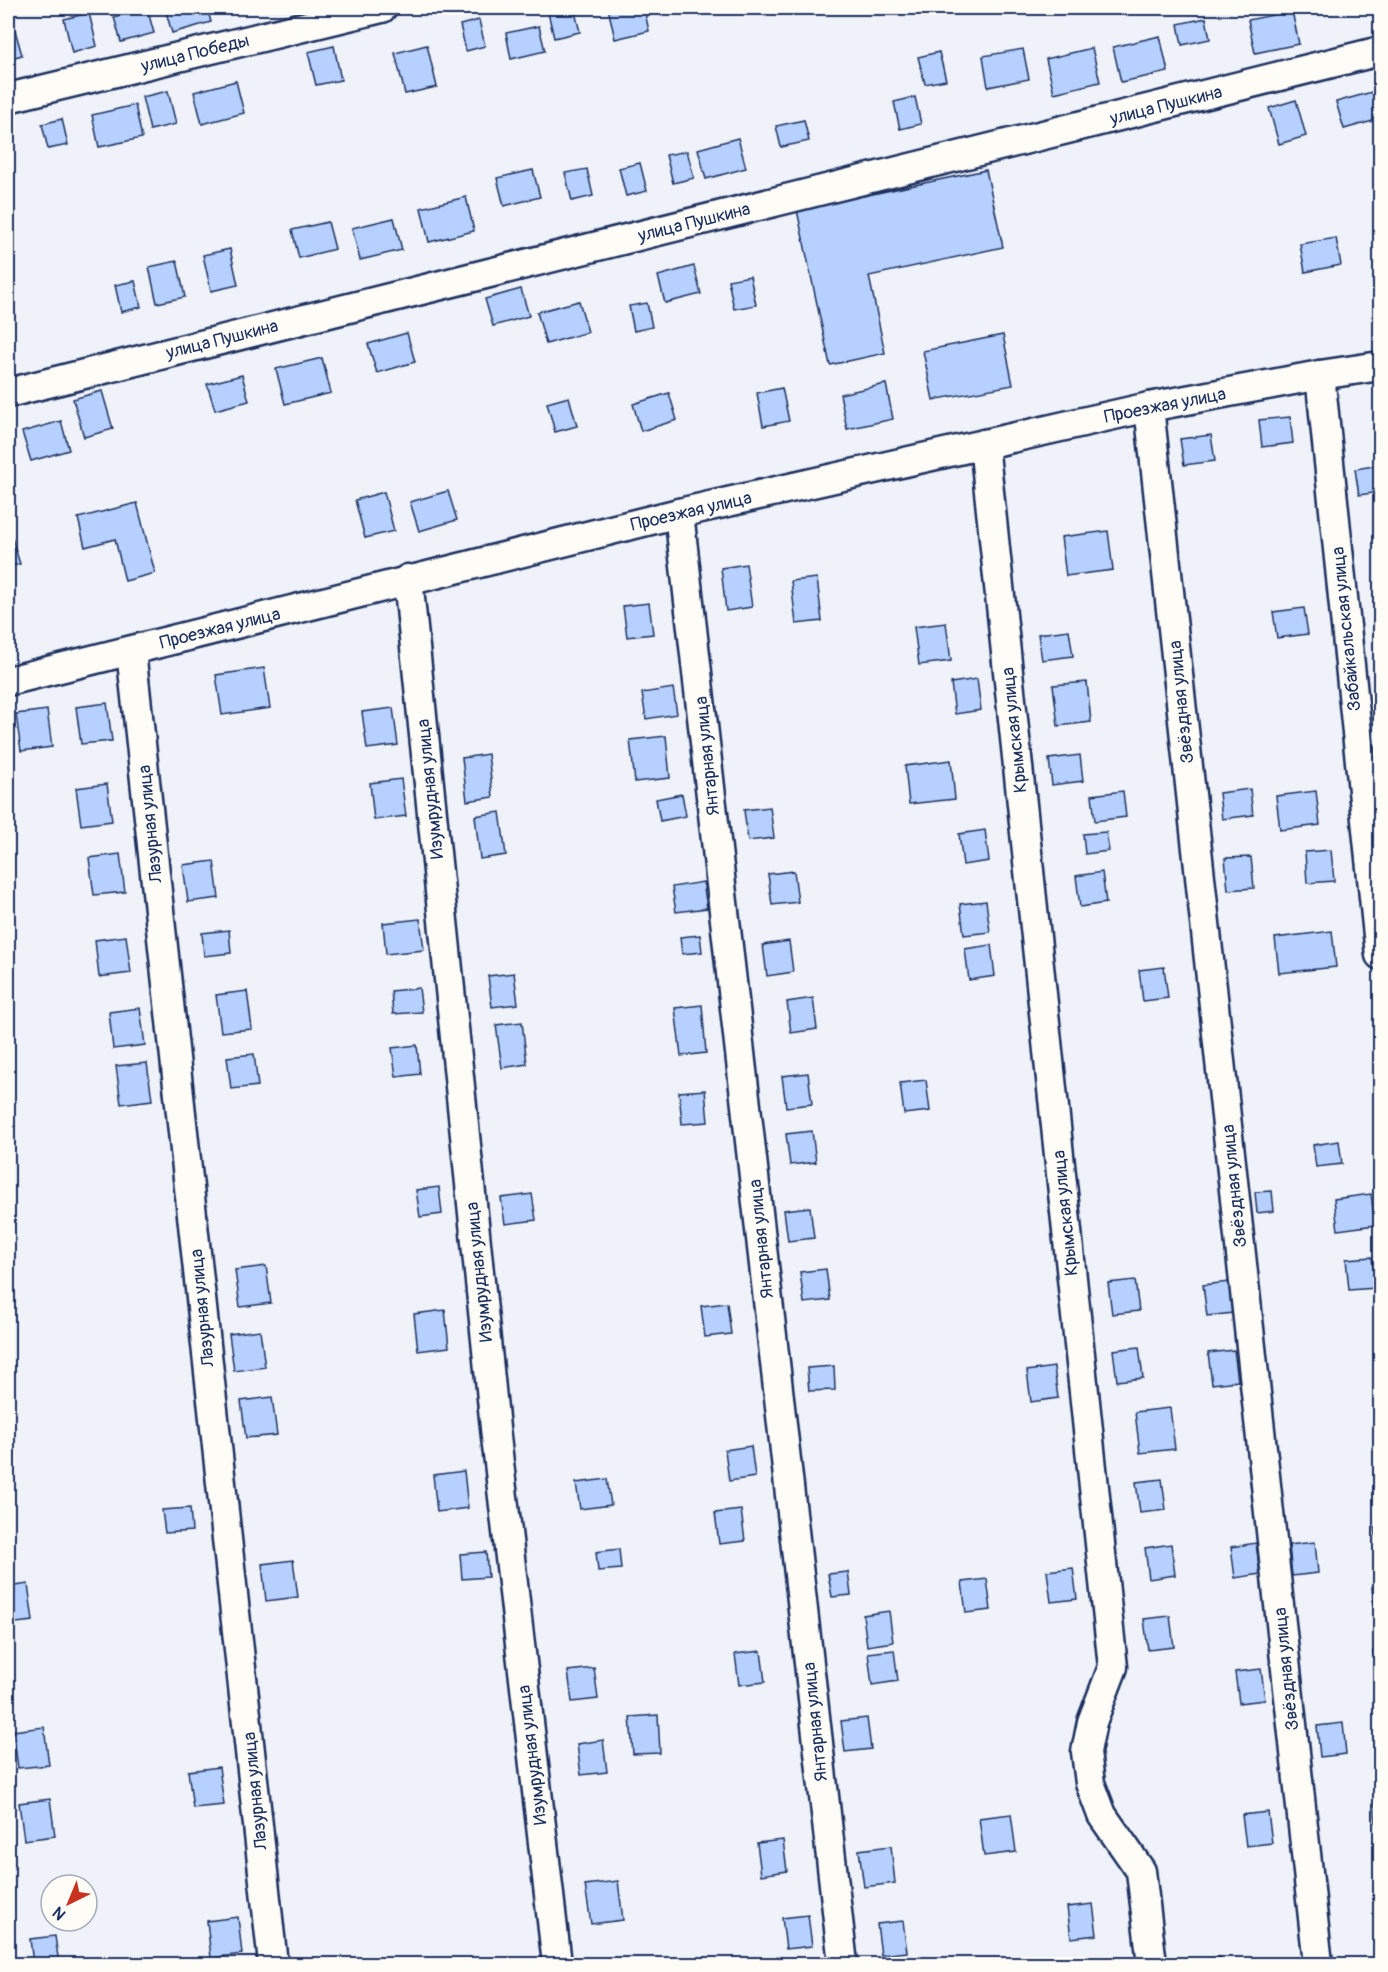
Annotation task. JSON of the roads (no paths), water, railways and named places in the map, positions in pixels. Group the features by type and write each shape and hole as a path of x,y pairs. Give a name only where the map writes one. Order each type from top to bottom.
{"street":[{"name":"улица Победы","path":"8,98 382,8"},
{"name":"улица Пушкина","path":"8,393 1380,51"},
{"name":"Проезжая улица","path":"8,681 679,513 1149,407 1380,366"},
{"name":"Забайкальская улица","path":"1320,375 1380,955"},
{"name":"Звёздная улица","path":"1149,407 1318,1965"},
{"name":"Крымская улица","path":"984,444 1113,1667 1092,1722 1086,1752 1090,1783 1102,1815 1141,1870 1152,1965"},
{"name":"Янтарная улица","path":"679,513 843,1965"},
{"name":"Изумрудная улица","path":"408,579 495,1428 557,1965"},
{"name":"Лазурная улица","path":"131,651 273,1965"}]}
